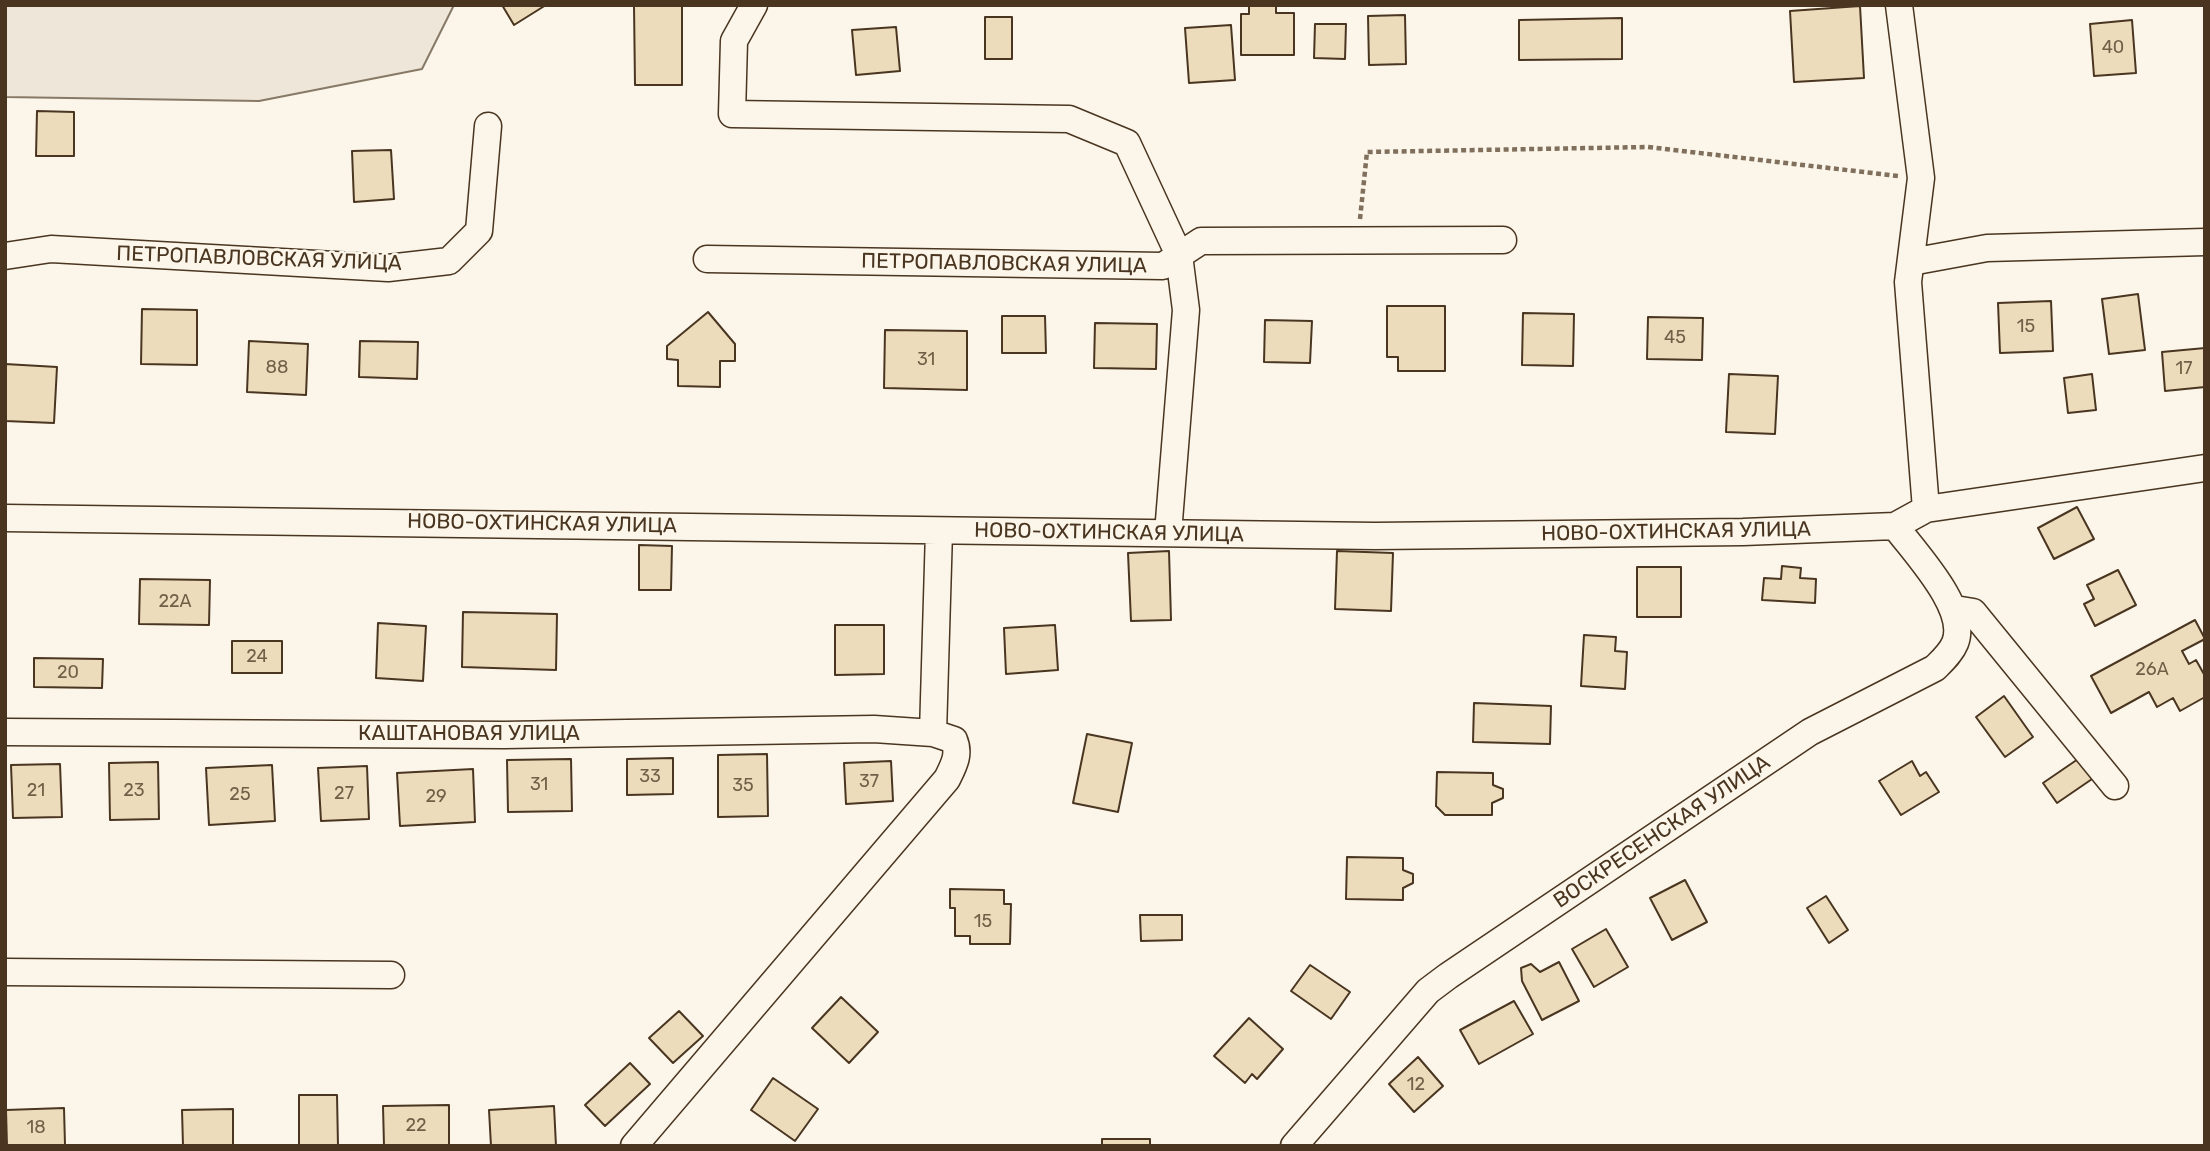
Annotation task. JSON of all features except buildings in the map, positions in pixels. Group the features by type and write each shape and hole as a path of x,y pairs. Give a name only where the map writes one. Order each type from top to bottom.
{"street":[{"path":"754,5 734,41 732,114 1069,119 1127,143 1179,255 1186,310 1168,533"},
{"path":"1899,5 1921,178 1908,282 1926,509"},
{"name":"ПЕТРОПАВЛОВСКАЯ УЛИЦА","path":"5,256 51,249 388,268 449,261 479,231 488,126"},
{"name":"ПЕТРОПАВЛОВСКАЯ УЛИЦА","path":"707,259 1163,266 1201,241 1503,240"},
{"path":"1911,262 1987,248 2205,242"},
{"name":"НОВО-ОХТИНСКАЯ УЛИЦА","path":"5,518 650,524 939,531 1389,536 1743,532 1895,526 1926,509 2205,468"},
{"path":"1895,526 1955,609 1973,612 2115,786"},
{"path":"634,1146 947,779 955,764 958,749 954,740 933,733 939,531"},
{"name":"ВОСКРЕСЕНСКАЯ УЛИЦА","path":"1294,1146 1428,991 1810,732 1935,668 1956,641 1955,609"},
{"name":"КАШТАНОВАЯ УЛИЦА","path":"5,732 503,735 874,729 933,733"},
{"path":"5,972 391,975"}],"path":[{"path":"1358,240 1367,152 1648,146 1921,178"}],"shaded area":[{"path":"5,5 454,5 422,69 259,101 5,97"}]}
